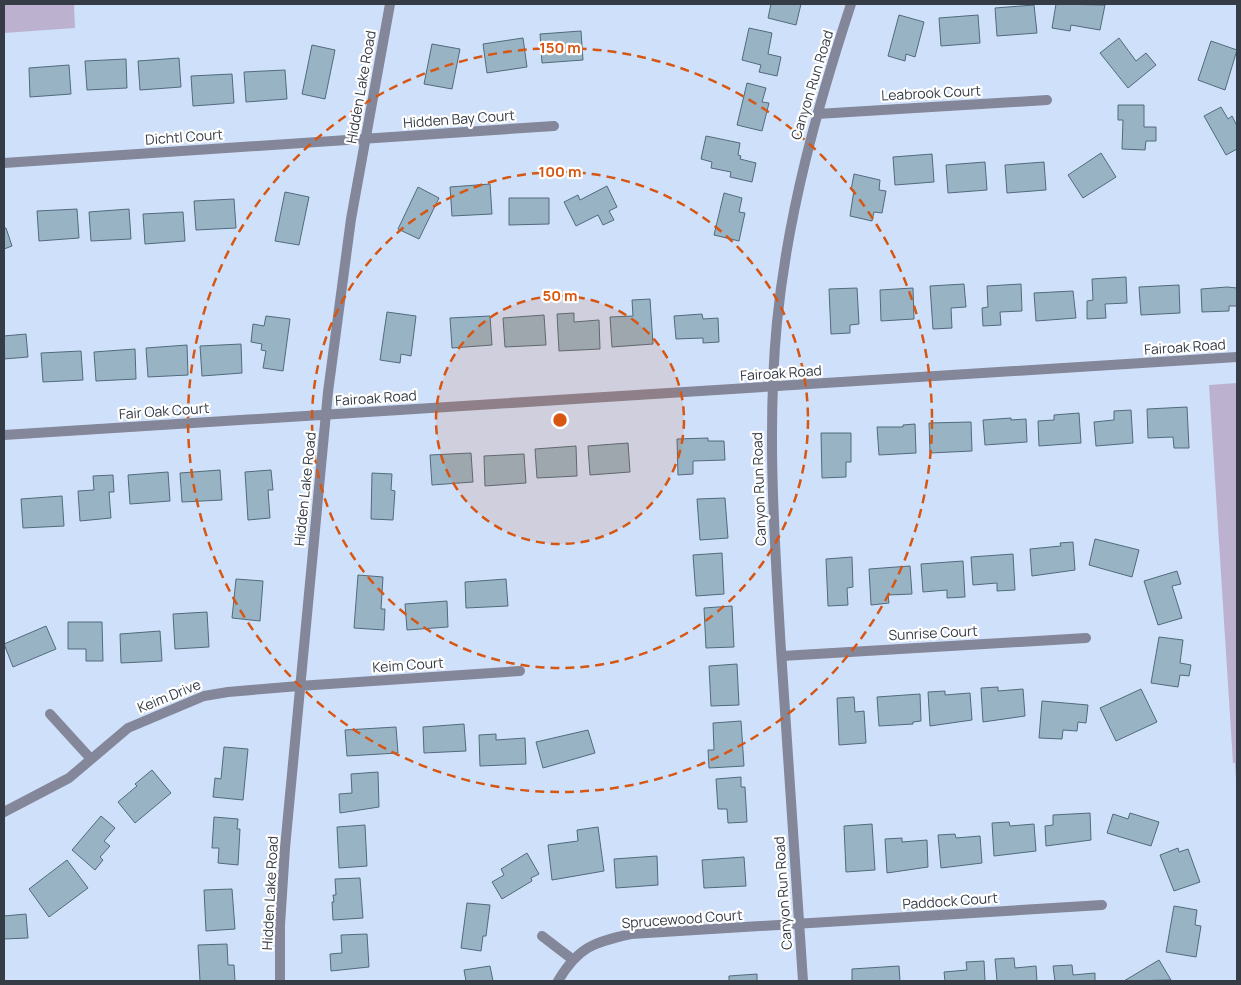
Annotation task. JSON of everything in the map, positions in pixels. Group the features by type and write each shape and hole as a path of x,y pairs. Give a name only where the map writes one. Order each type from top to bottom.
{"street":[{"name":"Hidden Lake Road","path":"280,981 280,925 285,848 326,415 351,219 390,4"},
{"name":"Canyon Run Road","path":"803,981 772,507 772,387 778,314 789,235 804,158 851,4"},
{"name":"Leabrook Court","path":"817,114 1047,100"},
{"name":"Hidden Bay Court","path":"366,139 554,126"},
{"name":"Dichtl Court","path":"4,163 366,139"},
{"name":"Fairoak Road","path":"326,415 1237,357"},
{"name":"Fair Oak Court","path":"4,435 326,415"},
{"name":"Sunrise Court","path":"782,656 1086,638"},
{"name":"Keim Court","path":"299,686 520,671"},
{"name":"Keim Drive","path":"4,812 56,786 128,728 204,696 299,686"},
{"path":"50,714 91,759"},
{"name":"Paddock Court","path":"799,924 1102,905"},
{"name":"Sprucewood Court","path":"558,981 572,959 583,950 600,942 631,934 799,924"},
{"path":"542,936 572,959"}],"shaded area":[{"path":"4,4 74,4 75,28 4,33"},
{"path":"1237,383 1237,796 1235,763 1233,763 1209,385"}],"building":[{"path":"771,4 801,4 796,25 768,18"},
{"path":"1056,4 1105,5 1100,30 1071,25 1070,31 1052,28"},
{"path":"1034,5 1037,33 997,36 995,8"},
{"path":"899,15 924,22 915,57 906,54 905,61 888,56"},
{"path":"978,15 980,43 941,46 939,18"},
{"path":"749,28 772,33 768,54 781,57 777,76 759,72 761,65 742,60"},
{"path":"581,31 583,60 542,63 540,34"},
{"path":"523,38 527,67 487,73 483,44"},
{"path":"1119,38 1136,61 1146,53 1156,65 1128,88 1100,53"},
{"path":"1211,41 1237,50 1225,90 1198,80"},
{"path":"432,44 460,49 452,89 424,84"},
{"path":"312,45 335,50 325,99 302,94"},
{"path":"179,58 181,87 140,90 138,61"},
{"path":"126,59 127,88 87,90 85,61"},
{"path":"69,65 71,94 30,97 29,68"},
{"path":"285,70 287,99 246,102 244,72"},
{"path":"232,74 234,103 193,106 191,76"},
{"path":"747,83 766,88 762,102 769,103 762,131 737,125"},
{"path":"1118,105 1144,105 1144,127 1156,127 1156,141 1146,141 1145,150 1122,149 1123,120 1118,120"},
{"path":"1221,107 1228,119 1232,116 1237,126 1237,149 1226,155 1204,116"},
{"path":"706,136 740,143 738,155 741,156 740,159 756,163 752,182 730,177 731,172 711,168 712,162 701,159"},
{"path":"1101,153 1116,177 1083,198 1068,175"},
{"path":"932,154 934,182 895,185 893,157"},
{"path":"985,162 987,190 948,193 946,165"},
{"path":"1044,162 1046,190 1007,193 1005,165"},
{"path":"854,174 880,180 879,190 886,191 882,213 874,212 872,221 850,216 854,190 851,190"},
{"path":"490,184 492,214 452,216 450,187"},
{"path":"607,186 617,207 609,211 614,220 603,225 598,215 576,226 564,202 578,195 580,200"},
{"path":"418,187 439,198 419,239 398,229"},
{"path":"285,192 309,197 299,245 275,241"},
{"path":"724,193 742,198 739,212 745,213 739,241 714,235"},
{"path":"509,198 549,198 549,224 509,225"},
{"path":"234,199 236,228 196,230 194,201"},
{"path":"77,209 79,238 39,241 37,211"},
{"path":"129,209 131,239 91,241 89,212"},
{"path":"183,212 185,241 145,244 143,214"},
{"path":"4,228 6,228 12,246 4,249"},
{"path":"1126,277 1127,303 1105,304 1106,318 1087,319 1087,301 1093,300 1092,279"},
{"path":"964,284 966,307 951,308 952,328 933,329 930,286"},
{"path":"1021,284 1022,311 1000,312 1001,325 983,326 982,308 988,307 987,286"},
{"path":"1179,285 1180,313 1141,315 1139,287"},
{"path":"857,288 859,324 850,325 850,333 831,334 829,289"},
{"path":"913,288 914,319 881,321 880,290"},
{"path":"1237,288 1237,306 1229,306 1229,311 1202,312 1201,289"},
{"path":"1073,291 1076,318 1036,321 1034,293"},
{"path":"650,299 653,344 612,347 610,317 633,316 632,300"},
{"path":"387,312 416,316 411,356 401,354 400,363 380,360"},
{"path":"574,313 574,322 599,320 600,349 559,351 557,314"},
{"path":"702,314 703,319 718,318 719,342 703,343 703,338 676,339 674,316"},
{"path":"544,315 546,345 505,347 503,318"},
{"path":"266,316 290,319 283,371 263,368 266,351 261,350 262,344 251,342 253,324 264,326"},
{"path":"490,316 492,345 452,348 450,318"},
{"path":"26,334 28,357 4,359 4,336"},
{"path":"241,344 242,373 202,376 200,346"},
{"path":"187,345 188,375 148,377 146,348"},
{"path":"135,349 136,379 96,381 94,352"},
{"path":"81,351 83,380 43,382 41,353"},
{"path":"1187,407 1189,448 1174,448 1173,437 1148,438 1147,409"},
{"path":"1131,410 1133,443 1096,446 1094,422 1114,420 1114,411"},
{"path":"1079,413 1081,443 1039,446 1038,421 1054,420 1054,415"},
{"path":"1011,418 1011,420 1026,419 1027,442 985,445 983,420"},
{"path":"971,422 972,451 930,453 929,423"},
{"path":"915,424 916,453 879,455 877,427 903,427 903,425"},
{"path":"821,433 851,433 851,462 846,462 846,477 822,478"},
{"path":"708,438 708,441 724,441 725,460 693,461 693,474 678,475 677,439"},
{"path":"628,443 630,472 590,475 588,446"},
{"path":"576,446 577,476 537,478 535,449"},
{"path":"471,453 473,482 432,485 430,455"},
{"path":"524,454 526,483 485,486 484,456"},
{"path":"220,470 222,500 182,502 180,473"},
{"path":"271,470 273,490 268,490 270,518 248,520 245,472"},
{"path":"168,472 170,501 130,504 128,475"},
{"path":"372,473 392,474 391,490 395,491 393,520 371,519"},
{"path":"113,475 114,492 109,492 111,518 80,521 78,491 94,490 93,476"},
{"path":"62,496 64,526 23,528 21,499"},
{"path":"725,498 728,538 700,540 697,499"},
{"path":"1095,539 1139,550 1132,577 1089,565"},
{"path":"1073,542 1075,570 1032,576 1030,549 1061,546 1060,543"},
{"path":"722,553 724,594 696,596 693,555"},
{"path":"1013,554 1015,590 997,591 997,583 973,585 971,557"},
{"path":"852,557 853,587 847,588 848,605 828,606 826,559"},
{"path":"963,561 965,597 947,598 947,590 923,592 921,564"},
{"path":"910,566 912,594 888,595 889,603 871,605 869,569"},
{"path":"1177,571 1181,584 1172,586 1182,618 1158,625 1144,581"},
{"path":"358,575 383,577 381,609 385,609 384,630 354,628"},
{"path":"236,579 263,581 260,621 232,618"},
{"path":"506,579 508,606 466,608 465,582"},
{"path":"447,601 448,627 407,630 405,604"},
{"path":"732,606 734,647 706,648 704,608"},
{"path":"207,612 209,647 175,649 173,614"},
{"path":"68,622 102,622 103,661 86,661 86,649 68,649"},
{"path":"46,626 56,649 13,667 4,644"},
{"path":"160,631 162,661 121,663 120,634"},
{"path":"1159,637 1183,640 1180,663 1191,665 1189,676 1180,675 1178,687 1151,683"},
{"path":"737,664 739,705 711,706 709,666"},
{"path":"998,687 998,691 1023,689 1025,716 983,722 981,688"},
{"path":"1141,689 1157,722 1116,741 1100,708"},
{"path":"945,691 945,695 970,693 972,720 930,726 928,692"},
{"path":"920,694 921,721 913,722 913,724 879,726 877,697"},
{"path":"854,697 855,712 864,711 866,743 839,745 837,698"},
{"path":"1042,701 1088,705 1086,723 1078,722 1077,731 1063,730 1062,739 1039,738"},
{"path":"741,721 744,766 709,768 708,750 714,750 713,723"},
{"path":"464,724 466,751 424,753 423,727"},
{"path":"396,727 398,753 347,756 345,730"},
{"path":"588,730 595,753 543,768 536,742"},
{"path":"496,734 496,740 525,738 526,764 480,766 479,735"},
{"path":"224,747 248,749 243,800 213,797 215,778 221,779"},
{"path":"152,770 171,793 135,823 118,802"},
{"path":"378,772 379,807 340,813 339,794 352,793 351,774"},
{"path":"741,777 741,787 745,787 747,822 728,823 727,809 718,809 716,779"},
{"path":"1090,813 1091,840 1046,846 1045,826 1053,825 1053,815"},
{"path":"1130,813 1159,822 1151,846 1107,833 1113,814 1128,819"},
{"path":"101,816 115,828 104,841 110,846 100,857 103,860 95,870 72,850"},
{"path":"214,817 238,819 237,829 240,829 238,865 218,863 219,848 212,848"},
{"path":"1009,822 1010,826 1034,824 1036,851 994,856 992,823"},
{"path":"872,824 875,870 846,872 844,826"},
{"path":"365,825 367,866 339,868 337,827"},
{"path":"598,827 604,871 552,880 548,845 578,841 577,830"},
{"path":"955,834 956,838 980,836 982,863 941,868 938,835"},
{"path":"902,838 902,842 927,840 928,867 887,873 885,839"},
{"path":"1178,848 1179,852 1188,849 1200,882 1174,891 1160,855"},
{"path":"527,853 539,874 531,878 532,881 502,899 492,882 504,875 501,869"},
{"path":"657,856 658,885 616,888 614,859"},
{"path":"744,857 746,886 704,888 702,860"},
{"path":"67,860 88,888 49,917 29,889"},
{"path":"360,878 363,918 333,920 332,902 334,902 333,895 336,895 335,879"},
{"path":"232,889 235,929 206,931 204,890"},
{"path":"467,903 490,905 486,936 483,936 481,951 461,948"},
{"path":"1174,906 1197,910 1195,925 1201,926 1196,957 1166,952"},
{"path":"26,914 28,938 4,939 4,916"},
{"path":"367,934 369,967 331,971 330,954 342,953 341,935"},
{"path":"227,944 228,965 234,965 235,981 200,981 198,945"},
{"path":"1014,958 1015,968 1036,966 1037,981 997,981 995,959"},
{"path":"1159,960 1171,980 1124,981"},
{"path":"984,961 985,981 945,981 944,972 967,970 966,962"},
{"path":"1072,965 1073,975 1095,973 1095,981 1055,981 1053,966"},
{"path":"490,966 493,981 466,981 464,970"},
{"path":"899,966 900,981 852,981 852,969"},
{"path":"757,974 757,981 729,981 729,976"}]}
